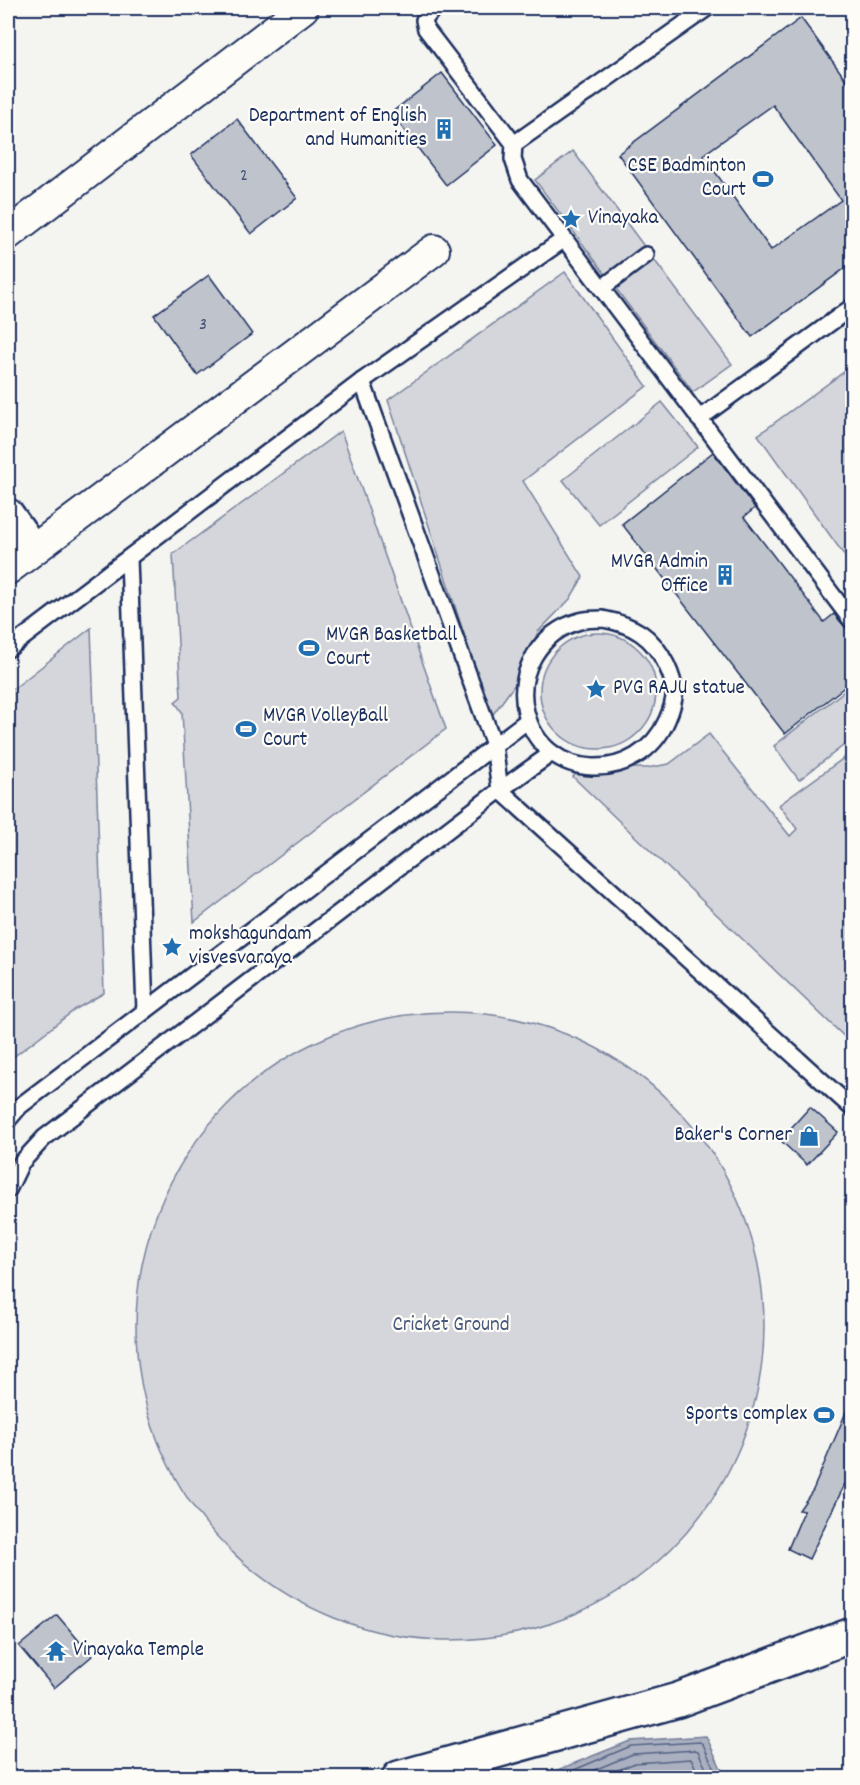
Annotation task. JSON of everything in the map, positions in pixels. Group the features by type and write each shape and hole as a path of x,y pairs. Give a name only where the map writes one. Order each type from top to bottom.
{"street":[{"path":"8,234 303,8"},
{"path":"8,568 434,250"},
{"path":"8,514 33,549"},
{"path":"399,1778 678,1700 852,1635"}],"lane":[{"path":"514,144 707,8"},
{"path":"433,9 424,20 426,29 514,144 513,159 520,180 852,621"},
{"path":"8,649 362,381 563,240"},
{"path":"602,288 646,255"},
{"path":"699,419 852,307"},
{"path":"362,381 494,745 500,790 852,1108"},
{"path":"129,558 145,1011"},
{"path":"603,619 624,623 643,634 659,651 676,688 670,713 662,732 648,748 631,760 611,767 591,768 570,763 552,753 538,738 528,720 523,699 524,681 532,658 545,641 562,628 582,620 603,619"},
{"path":"8,1120 20,1106 528,720"},
{"path":"8,1190 21,1163 44,1138 500,790 552,753"}],"green space":[{"path":"573,151 732,364 693,392 535,180"},
{"path":"565,272 647,386 523,481 583,577 570,599 538,632 518,680 491,717 388,400"},
{"path":"852,366 852,566 758,435"},
{"path":"662,402 698,447 599,525 563,480"},
{"path":"341,431 446,729 194,922 182,712 175,702 181,697 173,554"},
{"path":"91,628 104,993 76,1009 8,1061 8,693"},
{"path":"598,633 620,637 639,650 652,669 656,691 652,713 639,732 620,745 598,749 576,745 557,732 544,713 540,691 544,669 557,650 576,637"},
{"path":"852,685 852,739 799,780 774,746"},
{"path":"709,734 790,836 797,829 779,805 852,752 852,1044 573,777 580,768 647,768 669,764"},
{"name":"Cricket Ground","path":"450,1012 511,1018 570,1036 624,1065 672,1104 711,1152 740,1206 758,1265 764,1326 758,1387 740,1446 711,1500 672,1548 624,1587 570,1616 511,1634 450,1640 389,1634 330,1616 276,1587 228,1548 189,1500 160,1446 142,1387 136,1326 142,1265 160,1206 189,1152 228,1104 276,1065 330,1036 389,1018"}],"water":[{"path":"706,1736 725,1777 540,1777 630,1741"}],"building":[{"path":"801,18 852,88 852,263 752,337 618,154","holes":["773,105 841,200 771,250 703,155"]},
{"name":"Department of English and Humanities","path":"442,73 497,145 446,185 391,113"},
{"path":"237,119 297,198 251,234 191,155"},
{"path":"209,275 252,334 197,375 154,315"},
{"name":"MVGR Admin Office","path":"713,452 755,508 744,517 824,622 834,614 845,627 852,631 852,681 785,734 622,524"},
{"name":"Baker's Corner","path":"810,1107 838,1132 807,1165 780,1140"},
{"path":"852,1398 852,1469 809,1559 788,1549 804,1511 799,1510 813,1490"},
{"name":"Vinayaka Temple","path":"57,1615 92,1656 54,1688 19,1646"}],"place":[{"name":"Department of English and Humanities","path":"444,129"},
{"name":"CSE Badminton Court","path":"763,179"},
{"name":"Vinayaka","path":"571,219"},
{"name":"MVGR Admin Office","path":"725,575"},
{"name":"MVGR Basketball Court","path":"309,648"},
{"name":"PVG RAJU statue","path":"596,689"},
{"name":"MVGR VolleyBall Court","path":"246,729"},
{"name":"mokshagundam visvesvaraya","path":"172,947"},
{"name":"Baker's Corner","path":"809,1136"},
{"name":"Sports complex","path":"824,1415"},
{"name":"Vinayaka Temple","path":"56,1651"}]}
